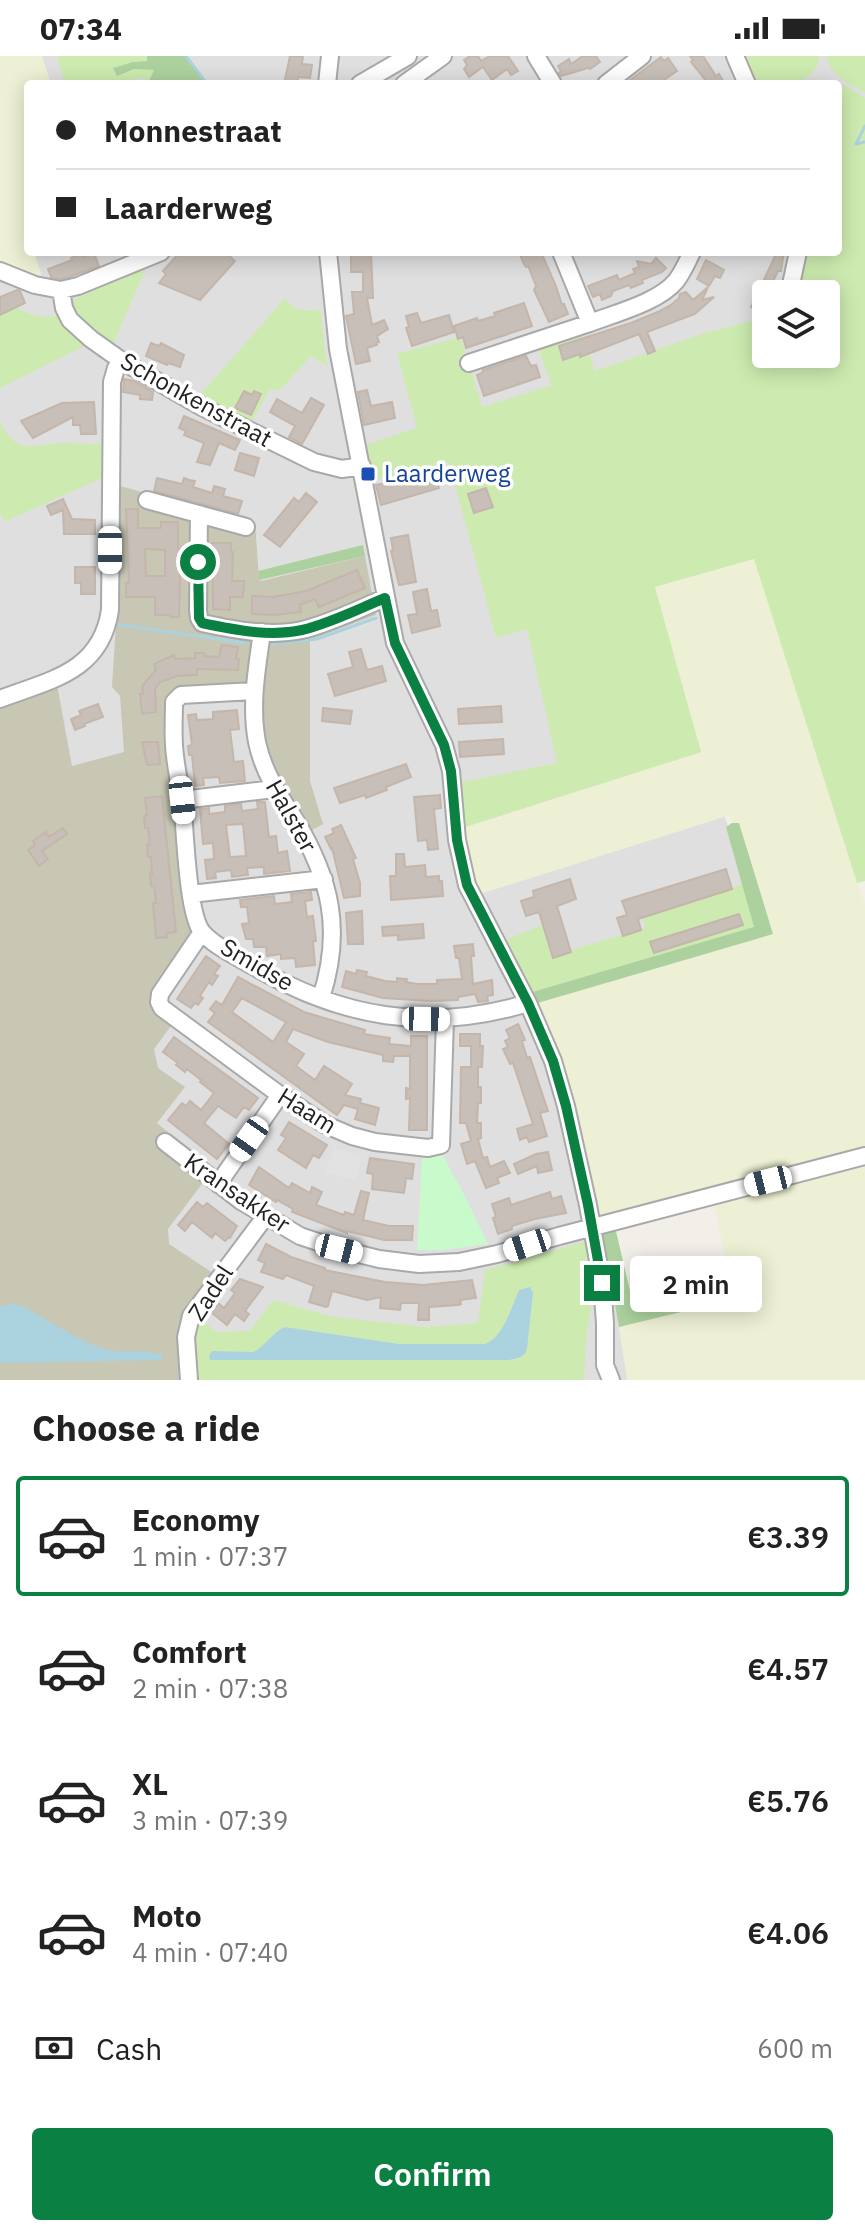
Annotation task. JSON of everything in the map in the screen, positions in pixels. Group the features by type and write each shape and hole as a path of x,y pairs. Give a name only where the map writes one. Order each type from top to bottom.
{"street":[{"path":"327,80 330,56"},
{"path":"367,80 408,56"},
{"path":"410,80 443,56"},
{"path":"536,56 551,80"},
{"path":"611,80 642,56"},
{"path":"735,56 745,80"},
{"path":"0,271 35,285 61,290 151,256"},
{"path":"328,256 337,338 395,643 444,745 451,771 457,840 467,885 528,1003 558,1076 602,1283 605,1375"},
{"path":"563,256 587,316"},
{"path":"469,363 587,316 660,295 674,283 690,256"},
{"path":"792,280 797,256"},
{"name":"Schonkenstraat","path":"61,290 70,320 122,361 202,407 314,462 342,469 362,466"},
{"path":"0,699 72,672 97,647 105,632 110,613 112,382 116,368 122,361"},
{"path":"147,500 246,527"},
{"path":"199,514 199,618 202,623 262,632 300,630 326,623 385,598"},
{"name":"Halster","path":"262,632 254,691 257,741 274,789 304,835 324,879 332,926 332,951 321,998"},
{"name":"Smidse","path":"254,691 177,697 174,702 174,746 191,894 195,919 202,932 260,970 321,998 377,1015 445,1019 475,1016 528,1003"},
{"path":"182,800 274,789"},
{"path":"191,894 324,879"},
{"name":"Haam","path":"202,932 160,994 162,1008 280,1095 326,1125 359,1139 428,1148 441,1145 445,1019"},
{"path":"218,1184 280,1095"},
{"name":"Kransakker","path":"165,1142 265,1217 300,1236 379,1259 419,1264 484,1257 865,1156"},
{"name":"Zadel","path":"189,1380 186,1337 191,1316 265,1217"}],"shaded area":[{"path":"0,56 865,56 865,333 840,308 840,280 752,280 752,333 578,386 763,929 600,1200 632,1380 0,1380"},
{"path":"0,56 42,56 50,80 24,80 24,256 35,256 43,280 0,262"},
{"path":"116,485 255,522 261,581 365,556 376,615 310,640 310,781 323,824 307,833 264,750 258,687 174,693 195,934 154,995 174,1022 154,1049 158,1068 185,1087 157,1123 168,1132 159,1142 205,1180 168,1229 169,1244 216,1275 188,1310 185,1380 0,1380 0,707 57,685 72,766 124,752 120,696 112,687 116,624 113,617"},
{"path":"755,559 865,905 865,1148 672,1201 597,1216 534,1004 773,934 739,823 732,823 727,816 480,894 470,869 462,828 701,752 655,587"},
{"path":"335,1148 361,1157 356,1181 325,1172"},
{"path":"865,1160 865,1380 627,1380 619,1327 735,1299 713,1202"}],"green space":[{"path":"57,56 147,56 147,61 113,69 117,75 134,69 154,70 149,80 64,80"},
{"path":"147,56 186,56 204,80 149,80 154,70 134,69 117,76 113,68 147,61"},
{"path":"739,56 819,56 816,67 803,79 749,80"},
{"path":"826,56 865,56 865,93 836,74"},
{"path":"842,85 865,98 865,881 857,883 754,559 655,587 701,752 462,828 457,783 557,763 527,629 496,638 449,462 369,481 362,446 417,428 397,354 460,337 482,407 552,385 533,335 577,320 595,371 705,333 752,321 752,368 840,368 840,280 798,280 802,256 842,256"},
{"path":"146,268 113,344 69,307 71,301"},
{"path":"285,298 296,308 321,310 328,366 311,356 279,391 270,389 249,427 198,397"},
{"path":"17,308 38,316 59,315 84,346 0,388 0,315"},
{"path":"0,421 12,439 25,446 106,444 106,476 4,522 0,512"},
{"path":"363,545 365,556 259,580 258,571"},
{"path":"739,823 773,934 534,1004 529,993 754,927 726,827"},
{"path":"743,884 755,927 529,993 502,941 542,925 551,956 645,928 642,916"},
{"path":"442,1152 488,1244 417,1250 422,1158"},
{"path":"615,1227 631,1295 730,1274 735,1299 619,1327 602,1231"},
{"path":"587,1241 586,1268 591,1306 584,1380 195,1380 191,1339 196,1316 217,1332 250,1331 273,1300 330,1316 370,1321 426,1327 478,1323 485,1270","holes":["519,1290 520,1358 509,1360 211,1360 253,1352 285,1327 399,1344 485,1344 502,1328"]}],"water":[{"path":"530,1287 533,1292 527,1349 515,1359 210,1360 209,1356 212,1351 253,1352 285,1327 399,1344 485,1344 502,1328 519,1290"},
{"path":"14,1304 108,1350 152,1353 163,1357 161,1360 0,1363 0,1307"}],"building":[{"path":"290,56 303,56 302,64 312,65 310,78 285,80"},
{"path":"478,56 481,61 490,56 508,56 518,71 511,75 507,69 492,80 483,67 469,77 464,69 467,65 464,60"},
{"path":"583,56 596,56 600,62 590,69 561,76 558,66 569,59 571,64"},
{"path":"690,56 703,56 716,76 719,74 723,80 705,80 691,62"},
{"path":"661,57 664,61 668,58 677,71 664,80 630,80"},
{"path":"76,256 95,256 99,266 61,279 51,277 48,269"},
{"path":"176,256 229,256 235,261 200,300 159,283 166,274 163,271"},
{"path":"351,256 371,256 373,298 367,298 372,325 384,320 388,329 377,336 377,345 367,348 370,361 356,364 346,316 354,314 352,292 363,292 363,272 351,272"},
{"path":"521,256 543,256 568,314 549,322 534,290 536,286 528,266"},
{"path":"775,256 783,256 781,271 774,280 764,280"},
{"path":"656,258 666,268 662,272 631,288 629,285 613,291 611,296 602,300 600,294 593,297 588,286 617,275 619,280 635,273 633,269 639,267 637,261 651,264"},
{"path":"706,260 724,270 720,278 715,276 709,286 697,279"},
{"path":"708,287 702,300 714,297 695,314 647,332 655,351 648,354 639,334 580,357 580,354 563,360 559,346 660,311 671,305 680,294 686,292 693,300"},
{"path":"17,290 25,303 0,315 0,297"},
{"path":"524,303 532,326 466,348 463,337 458,339 454,326 495,316 494,313"},
{"path":"417,313 421,323 449,315 454,332 412,346 406,316"},
{"path":"151,343 159,346 161,343 184,355 180,367 146,356"},
{"path":"526,356 531,366 536,365 540,377 484,396 477,375 483,370"},
{"path":"124,379 153,392 152,400 123,392"},
{"path":"367,390 371,406 392,402 395,418 364,425 358,392"},
{"path":"244,391 252,395 254,391 261,394 251,415 235,408"},
{"path":"311,398 324,405 302,444 289,437 295,426 270,412 277,399 302,413"},
{"path":"94,402 96,434 81,434 80,425 73,425 73,417 33,438 21,421 62,403"},
{"path":"184,416 240,440 235,450 219,443 210,465 197,462 204,443 184,435 186,431 179,428"},
{"path":"240,453 259,458 254,476 235,470"},
{"path":"435,474 439,488 381,505 376,485"},
{"path":"157,478 182,484 184,478 195,481 193,487 212,493 214,486 225,489 223,496 242,501 238,514 154,491"},
{"path":"486,488 493,507 474,513 468,494"},
{"path":"306,493 317,502 280,547 264,535 294,498 299,502"},
{"path":"63,499 72,519 95,520 95,534 64,534 63,510 51,515 47,506"},
{"path":"126,509 138,509 138,528 161,528 161,522 178,522 178,549 181,549 179,617 155,615 155,597 126,597 126,583 129,582","holes":["145,549 165,550 165,576 146,576"]},
{"path":"408,535 416,582 399,585 391,538"},
{"path":"212,543 231,543 232,581 244,581 243,597 230,597 230,610 213,609"},
{"path":"75,567 95,567 95,594 81,594 81,583 75,583"},
{"path":"357,570 365,588 319,607 315,599 300,605 301,612 252,614 252,596 273,597 306,591"},
{"path":"427,589 431,611 437,610 440,626 412,633 408,615 417,614 413,592"},
{"path":"222,645 238,647 238,670 197,669 197,675 177,676 160,682 155,689 156,712 142,714 140,694 143,694 142,686 156,670 154,664 174,655 175,659 195,658 195,653 219,657"},
{"path":"361,649 367,670 382,666 386,681 335,696 328,674 353,667 349,652"},
{"path":"98,704 103,717 75,730 71,719 81,715 79,711"},
{"path":"501,706 502,722 459,724 458,709"},
{"path":"323,708 352,711 350,724 322,721"},
{"path":"237,710 239,729 230,730 234,762 243,761 245,781 220,783 219,777 203,778 204,785 195,786 188,746 192,745 188,715 196,714 197,720 213,719 213,712"},
{"path":"503,739 504,754 460,757 459,742"},
{"path":"142,742 158,742 160,764 147,765"},
{"path":"406,764 411,777 366,798 365,795 340,803 334,788"},
{"path":"440,795 441,808 434,809 438,849 428,850 427,840 418,841 414,797"},
{"path":"162,796 176,932 156,938 153,903 156,903 154,886 151,886 151,857 148,857 147,845 150,844 144,816 147,815 145,798"},
{"path":"257,802 265,802 269,837 276,836 278,853 287,851 290,871 264,874 264,867 247,868 248,875 232,877 231,870 215,872 216,878 207,879 205,860 214,859 213,843 203,844 200,809 209,808 209,814 225,812 225,806 241,804 242,811 258,809","holes":["243,824 246,856 230,857 226,825"]},
{"path":"341,825 356,858 353,859 360,883 360,896 344,898 332,848 325,837"},
{"path":"63,828 67,834 42,851 48,859 39,866 28,850 35,845 33,841 46,832 49,837"},
{"path":"396,854 404,854 405,867 425,865 426,877 439,876 443,896 391,900 390,876 396,876"},
{"path":"726,869 732,889 638,919 641,930 623,936 617,918 627,915 622,901"},
{"path":"570,879 576,899 557,906 571,952 553,958 539,912 526,916 521,901 534,897 533,891"},
{"path":"311,892 312,900 305,901 307,917 313,916 315,965 296,967 295,958 281,959 281,954 267,956 266,947 254,947 253,939 246,939 242,924 249,923 247,907 241,907 240,900 274,896 275,904 292,902 291,894"},
{"path":"362,911 363,944 348,944 346,913"},
{"path":"739,914 743,925 654,953 650,942"},
{"path":"423,924 424,938 398,940 398,935 383,936 382,927"},
{"path":"473,944 473,984 492,980 493,995 487,996 488,1001 478,1002 475,994 458,997 458,1000 383,998 342,987 346,971 356,974 357,970 385,981 397,982 397,978 417,984 462,979 454,946"},
{"path":"206,956 220,966 214,974 218,976 212,985 209,982 198,1005 195,1003 191,1008 177,999"},
{"path":"238,977 304,1012 365,1030 364,1034 390,1038 389,1044 411,1046 411,1036 427,1036 427,1130 409,1130 410,1098 406,1099 406,1088 410,1089 410,1056 394,1056 393,1062 383,1061 383,1055 328,1042 293,1029 286,1042 304,1054 296,1066 315,1080 324,1066 352,1084 345,1095 379,1108 375,1125 355,1119 358,1109 344,1105 337,1115 208,1022 215,1013 210,1009 216,1001 222,1005","holes":["242,998 286,1022 273,1042 232,1012"]},
{"path":"518,1024 525,1040 522,1041 527,1058 530,1057 548,1111 540,1113 547,1136 529,1142 527,1137 520,1140 517,1129 533,1124 513,1063 510,1064 503,1049 508,1047 505,1041 510,1038 506,1030"},
{"path":"460,1034 480,1034 480,1046 483,1046 482,1067 478,1067 481,1103 478,1103 477,1123 481,1123 481,1138 478,1139 483,1158 487,1157 490,1167 504,1161 510,1173 497,1178 499,1183 486,1188 475,1161 467,1164 461,1144 471,1141 466,1123 460,1123 461,1067 471,1067 471,1046 460,1046"},
{"path":"174,1037 258,1098 249,1110 244,1107 236,1118 218,1106 204,1123 229,1144 217,1159 168,1120 182,1103 186,1106 190,1101 201,1110 214,1093 163,1052"},
{"path":"289,1122 327,1145 319,1158 313,1155 306,1168 278,1150 286,1138 281,1135"},
{"path":"548,1152 552,1170 538,1173 537,1166 518,1174 514,1164"},
{"path":"370,1158 414,1164 412,1179 406,1178 404,1193 372,1189 373,1174 367,1173"},
{"path":"259,1167 289,1188 292,1183 310,1193 312,1187 322,1192 316,1205 344,1215 345,1212 354,1215 361,1191 369,1193 363,1220 389,1226 413,1226 412,1240 384,1240 347,1233 292,1212 293,1209 249,1185"},
{"path":"550,1192 552,1199 561,1196 566,1213 512,1226 512,1229 498,1234 492,1204 509,1198 511,1205"},
{"path":"197,1202 203,1207 207,1203 237,1226 230,1238 225,1241 215,1233 212,1238 192,1222 185,1231 178,1225"},
{"path":"266,1244 325,1270 385,1282 423,1285 472,1280 476,1298 460,1300 459,1305 429,1307 429,1320 418,1320 419,1303 401,1303 400,1310 380,1308 381,1297 367,1300 332,1291 326,1307 309,1302 314,1286 286,1275 283,1279 261,1272 265,1263 258,1260"},
{"path":"679,1259 686,1285 639,1297 632,1271"},
{"path":"240,1279 263,1287 245,1311 249,1314 244,1321 235,1314 227,1325 212,1313 218,1303 224,1308 235,1293 231,1290"}],"waterway":[{"path":"186,56 204,80"},
{"path":"865,126 856,144 865,142"},
{"path":"272,644 317,639 376,618"},
{"path":"115,624 245,643"}],"place":[{"name":"Laarderweg","path":"368,474"}],"route":[{"path":"198,562 199,618 202,623 211,625 251,632 300,630 326,623 385,598 395,643 444,745 451,771 457,840 467,885 528,1003 553,1061 588,1205 602,1283"}]}
